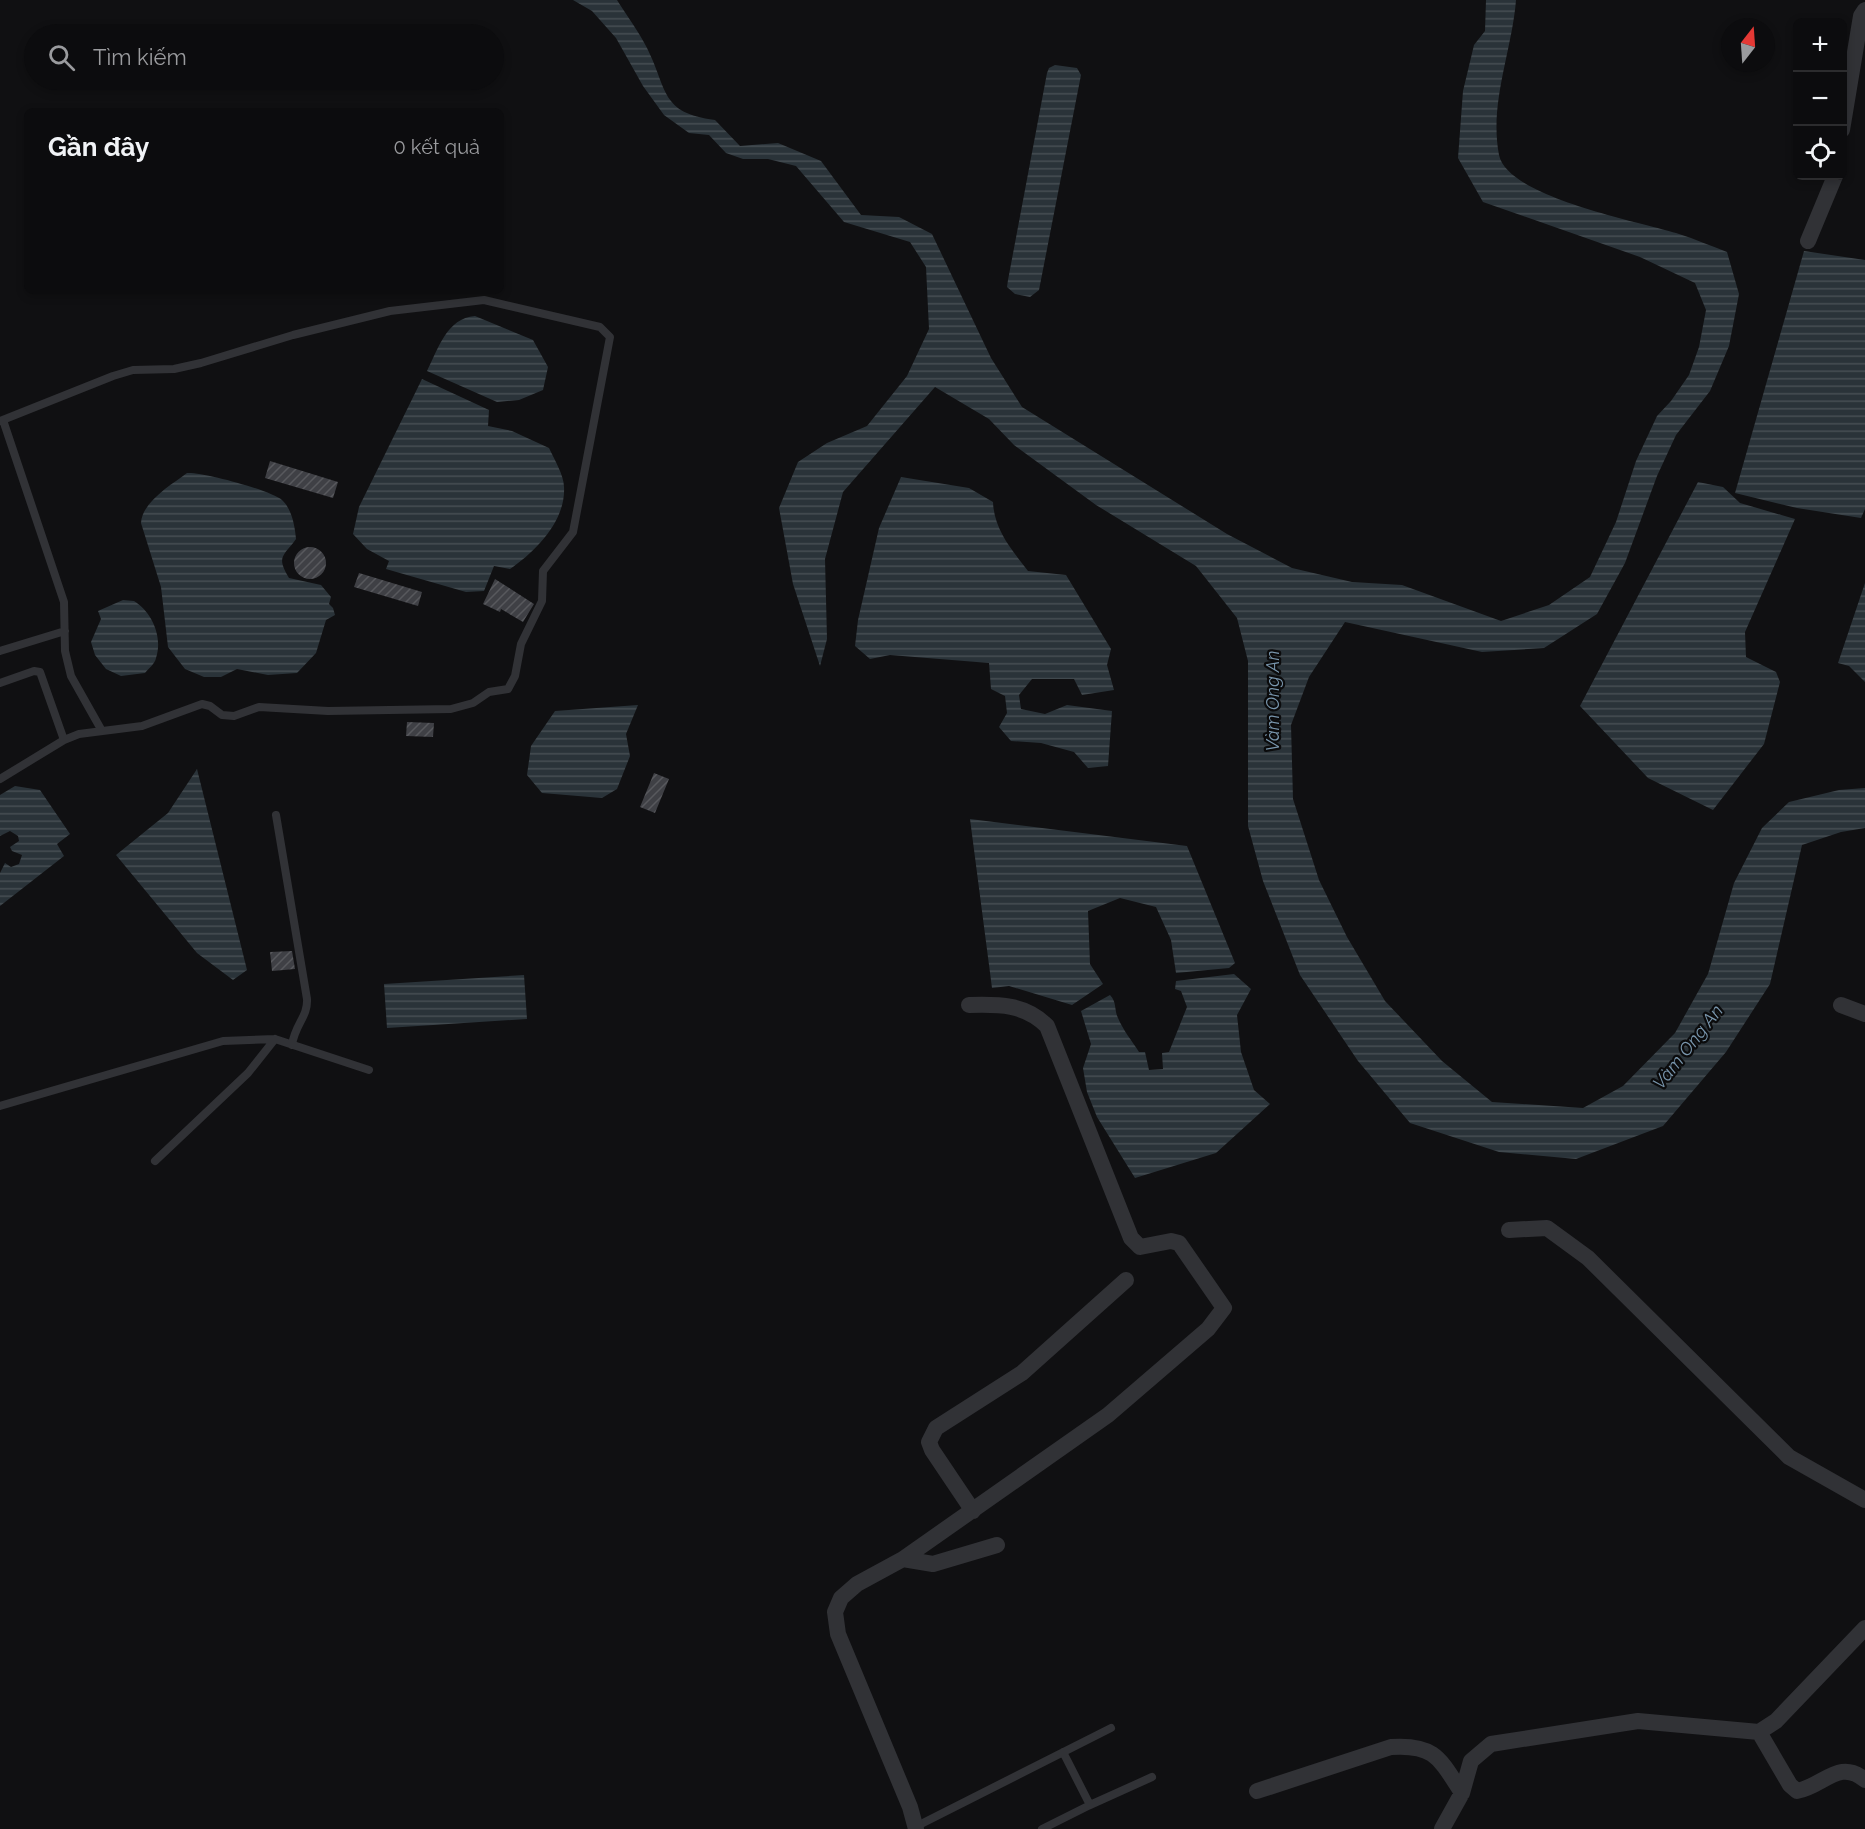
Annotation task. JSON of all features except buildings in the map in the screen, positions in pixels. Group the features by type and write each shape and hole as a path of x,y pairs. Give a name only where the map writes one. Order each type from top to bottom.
{"street":[{"path":"1843,126 1861,16 1865,10"},
{"path":"1808,241 1833,180"},
{"path":"916,1828 910,1807 838,1634 836,1612 841,1598 857,1584 903,1559 1108,1415 1208,1329 1224,1308 1179,1243 1171,1241 1140,1247 1131,1238 1047,1026 1041,1020 1004,1004 969,1005"},
{"path":"1841,1005 1865,1014"},
{"path":"1509,1230 1547,1228 1588,1258 1789,1457 1865,1500"},
{"path":"973,1511 932,1450 929,1442 936,1428 1022,1373 1126,1280"},
{"path":"903,1559 933,1564 997,1545"},
{"path":"1442,1829 1462,1793 1470,1761 1479,1751 1491,1744 1512,1738 1638,1721 1759,1732 1776,1721 1865,1628"},
{"path":"1759,1732 1790,1785 1797,1791 1808,1789 1834,1772 1845,1770 1865,1780"},
{"path":"1257,1791 1391,1747 1413,1746 1432,1751 1443,1763 1462,1793"}],"lane":[{"path":"0,779 64,740 80,734 122,731 202,704 210,706 222,715 234,716 259,707 328,711 451,708 473,703 489,692 508,689 515,676 521,644 542,601 543,571 573,532 609,334 600,327 490,300 390,311 292,335 201,363 174,369 133,370 113,375 2,421 64,602 65,651 70,676 102,731"},
{"path":"0,651 65,631"},
{"path":"0,683 34,671 40,672 64,740"},
{"path":"276,815 307,999 306,1014 294,1029 292,1045"},
{"path":"155,1161 248,1073 275,1039"},
{"path":"0,1106 223,1041 275,1039 369,1070"},
{"path":"916,1828 1111,1728"},
{"path":"1063,1752 1090,1805"},
{"path":"1042,1829 1152,1777"}],"water":[{"name":"Vàm Ong An","path":"573,0 617,0 647,48 668,97 684,112 715,120 740,146 778,143 821,161 861,215 899,217 932,234 991,358 1022,407 1227,534 1292,568 1352,582 1402,585 1501,621 1549,605 1590,577 1616,522 1636,461 1657,416 1671,401 1689,375 1699,347 1706,310 1695,283 1640,257 1483,202 1458,158 1463,91 1474,45 1485,31 1486,0 1516,0 1497,116 1499,155 1508,170 1526,184 1550,196 1608,215 1679,234 1727,252 1739,294 1729,346 1710,391 1676,435 1657,476 1625,563 1597,614 1544,648 1482,652 1345,622 1309,677 1291,725 1293,799 1319,880 1347,937 1385,1001 1442,1061 1492,1102 1583,1108 1623,1086 1675,1033 1708,974 1734,883 1762,828 1789,802 1839,790 1865,788 1865,828 1841,832 1802,845 1770,984 1726,1052 1663,1126 1576,1159 1499,1152 1410,1123 1358,1061 1300,975 1263,881 1248,826 1248,661 1237,618 1196,566 1096,505 1014,445 989,419 935,387 843,492 825,559 827,639 820,666 793,584 779,508 798,462 827,443 867,426 907,376 929,329 926,267 910,242 844,222 796,166 768,159 743,159 726,153 709,135 689,133 664,115 643,86 616,38 592,11"},
{"path":"1055,65 1077,68 1081,75 1039,290 1030,297 1015,294 1007,287 1047,73 1049,68"},
{"path":"1804,251 1865,260 1865,509 1861,518 1797,508 1735,493"},
{"path":"475,316 533,340 548,367 543,390 519,400 497,402 427,371 450,328 465,318"},
{"path":"422,379 489,410 488,426 512,431 549,448 562,477 564,487 560,512 547,534 539,545 510,569 494,566 484,591 466,592 386,569 389,561 367,549 353,534 359,507"},
{"path":"187,473 221,478 264,491 282,500 291,513 296,539 283,557 285,571 289,578 321,585 331,597 329,604 335,615 326,620 316,653 297,673 268,675 237,669 221,677 204,677 185,669 168,647 161,587 141,523 146,508 152,501"},
{"path":"901,477 969,488 993,502 1000,531 1028,571 1066,575 1111,649 1107,665 1114,690 1082,695 1074,679 1032,679 1019,695 1021,709 1045,714 1067,705 1112,711 1108,766 1088,768 1074,752 1041,743 1011,741 999,727 1007,713 1005,696 991,689 989,663 890,655 870,659 855,646 858,620 879,528"},
{"path":"1698,482 1723,487 1740,503 1795,519 1745,632 1746,657 1776,672 1780,682 1764,744 1713,810 1648,778 1580,706"},
{"path":"1865,583 1865,682 1849,666 1838,663"},
{"path":"123,600 134,601 146,612 157,634 158,650 155,660 145,673 121,676 106,669 95,655 91,642 101,619 98,611"},
{"path":"638,705 626,734 630,756 617,789 602,798 542,793 527,775 531,746 555,711"},
{"path":"197,769 247,970 233,980 197,953 116,855 168,813"},
{"path":"15,786 40,790 70,834 57,844 64,856 0,906 0,873 5,863 11,867 19,864 22,855 12,851 10,847 19,841 18,836 10,831 0,836 0,795"},
{"path":"970,819 1187,846 1235,963 1229,968 1176,973 1171,940 1156,907 1120,898 1088,911 1090,964 1103,984 1072,1005 1009,986 992,988"},
{"path":"1234,974 1251,989 1237,1015 1241,1052 1254,1090 1270,1104 1216,1153 1135,1178 1097,1117 1087,1092 1083,1068 1091,1044 1081,1011 1110,995 1125,1031 1139,1052 1145,1052 1149,1070 1163,1069 1162,1053 1169,1052 1187,1007 1181,991 1175,989 1176,981"},
{"path":"524,975 527,1019 387,1028 384,984"}]}
